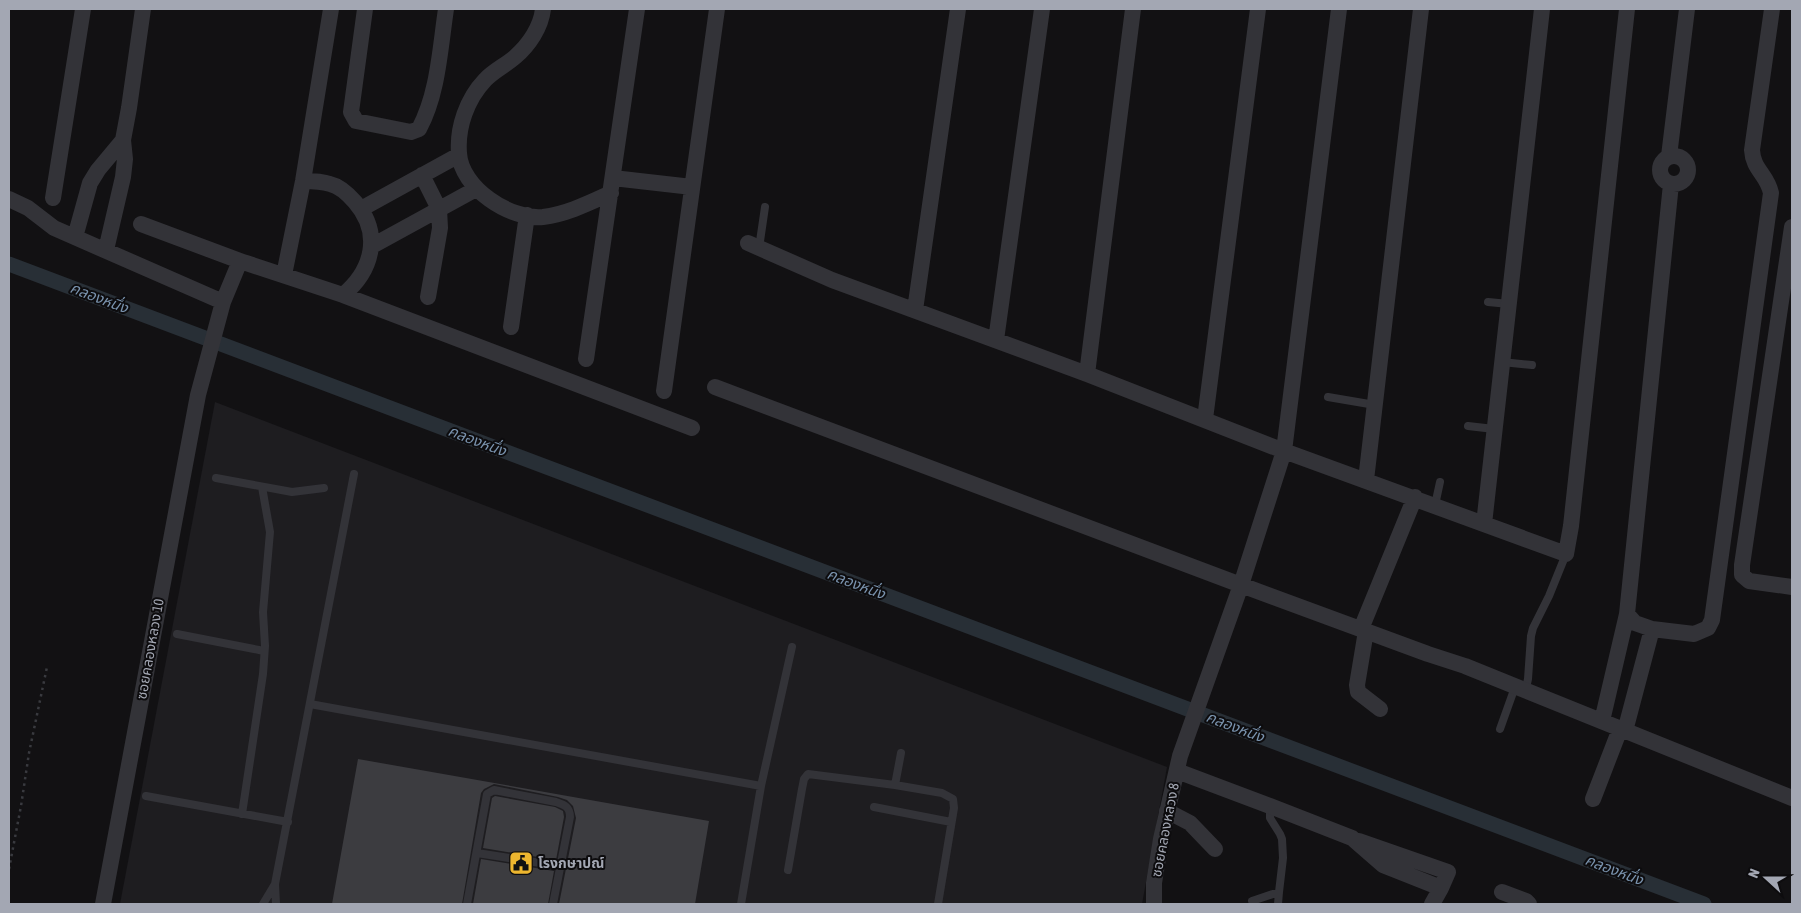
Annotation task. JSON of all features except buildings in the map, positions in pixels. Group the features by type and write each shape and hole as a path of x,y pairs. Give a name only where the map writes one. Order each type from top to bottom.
{"street":[{"path":"53,198 83,9"},
{"path":"106,250 124,168 123,140 143,9"},
{"path":"284,275 304,181 330,9"},
{"path":"365,9 351,112 356,121 411,132 419,129 427,115 446,9"},
{"path":"543,9 535,34 516,57 485,79 467,104 459,138 459,155 465,175 476,189 488,199 516,214 541,217 564,213 612,185 692,187"},
{"path":"586,359 638,9"},
{"path":"664,391 717,9"},
{"path":"915,310 958,9"},
{"path":"996,340 1042,9"},
{"path":"1087,374 1133,9"},
{"path":"1205,418 1258,9"},
{"name":"ซอยคลองหลวง 8","path":"1154,904 1157,865 1178,764 1241,585 1284,451 1338,9"},
{"path":"1366,480 1421,9"},
{"path":"1484,524 1542,9"},
{"path":"753,246 832,280 1205,418 1284,451 1566,554 1571,526 1627,9"},
{"path":"1602,722 1627,614 1670,184 1684,180 1688,171 1683,159 1678,156 1669,156 1687,9"},
{"path":"1627,614 1635,623 1652,629 1694,634 1708,628 1712,620 1771,193 1769,184 1753,161 1752,150 1772,9"},
{"path":"75,237 90,184 98,170 123,140"},
{"path":"361,209 459,155"},
{"path":"422,175 439,209 440,228 428,297"},
{"path":"304,181 332,184 348,194 361,209 369,225 372,246 367,264 355,285 343,295"},
{"path":"372,246 476,189"},
{"path":"9,199 28,208 54,228 106,250 222,309"},
{"path":"511,327 527,215"},
{"path":"141,224 240,261 343,295 692,428"},
{"path":"1792,227 1742,575 1749,581 1792,588"},
{"name":"ซอยคลองหลวง 10","path":"103,904 198,395 222,309 240,261"},
{"path":"715,387 1241,585 1465,666 1520,690 1792,798"},
{"path":"1380,709 1358,692 1357,685 1363,630 1415,498"},
{"path":"1593,799 1623,730 1652,629"},
{"path":"1178,764 1270,806 1352,838 1383,865 1441,888 1432,904"},
{"path":"1168,811 1200,832 1215,849"},
{"path":"1502,892 1526,901 1529,904"}],"lane":[{"path":"753,246 765,207"},
{"path":"1488,302 1508,304"},
{"path":"1502,362 1532,365"},
{"path":"1328,397 1375,406"},
{"path":"1468,426 1494,429"},
{"path":"276,904 275,884 354,474"},
{"path":"216,478 292,492 324,488"},
{"path":"1435,505 1440,482"},
{"path":"242,814 263,674 264,612 270,532 262,487"},
{"path":"1500,729 1528,678 1533,628 1549,596 1566,554"},
{"path":"177,634 264,651"},
{"path":"741,904 762,786 792,647"},
{"path":"310,704 762,786"},
{"path":"895,784 901,753"},
{"path":"788,870 794,828 806,775 808,774 895,784 949,796 953,799 954,808 938,904"},
{"path":"467,904 487,794 494,790 556,802 564,804 568,808 570,817 553,904"},
{"path":"146,796 288,822"},
{"path":"1270,806 1270,818 1282,839 1283,858 1278,904"},
{"path":"874,807 951,822"},
{"path":"477,853 560,866"},
{"path":"263,904 275,884"},
{"path":"1252,901 1279,892"}],"path":[{"path":"9,869 29,752 48,667"}],"shaded area":[{"path":"215,402 1167,767 1142,904 120,904"}],"waterway":[{"name":"คลองหนึ่ง","path":"9,264 1704,904"}],"place":[{"name":"โรงกษาปณ์","path":"521,863"}]}
